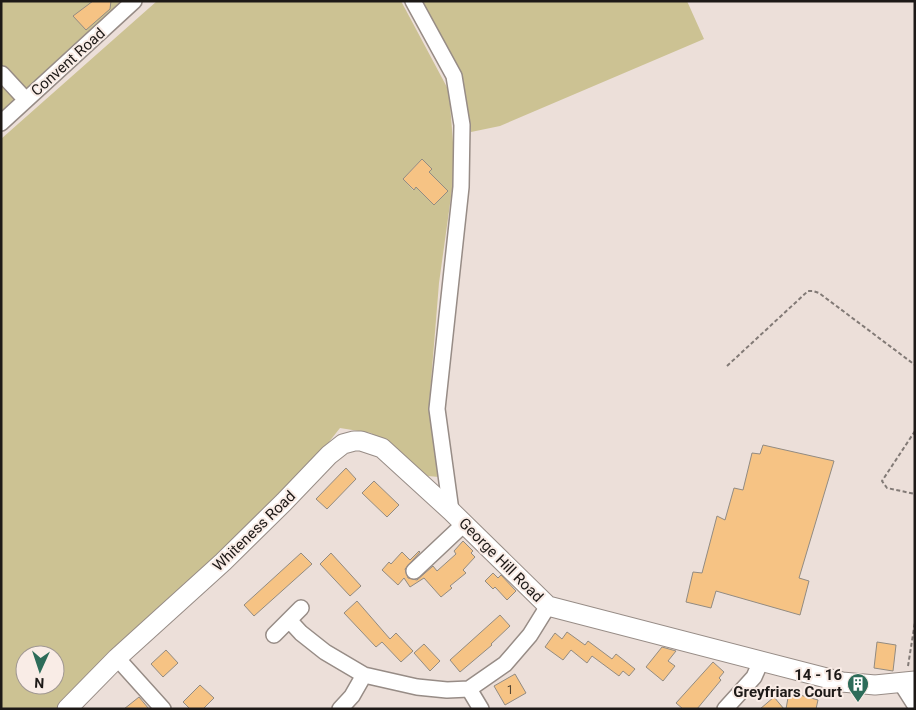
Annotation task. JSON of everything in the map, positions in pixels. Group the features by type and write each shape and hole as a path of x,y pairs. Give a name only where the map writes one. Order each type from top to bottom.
{"main road":[{"name":"Whiteness Road","path":"67,709 117,658 223,562 329,455 343,444 361,442 382,448 458,518"},
{"name":"George Hill Road","path":"458,518 548,606 842,682 874,685 910,682"}],"street":[{"name":"Convent Road","path":"1,123 134,1"},
{"name":"George Hill Road","path":"413,1 454,76 462,125 461,187 437,409 458,518"},
{"path":"2,74 26,100"},
{"path":"414,571 458,518"},
{"path":"289,620 300,633 325,652 364,674 417,687 447,690 469,689 505,664 530,635 548,606"},
{"path":"274,635 301,608"},
{"path":"117,658 162,709"},
{"path":"725,709 754,677 761,661"},
{"path":"340,709 352,696 364,674"},
{"path":"910,682 915,706"},
{"path":"469,689 481,709"}],"path":[{"path":"727,366 808,292 813,291 819,293 915,365"},
{"path":"915,431 882,481 887,488 915,494"},
{"path":"910,682 908,661 915,622"}],"shaded area":[{"path":"1,1 135,1 1,122"},
{"path":"157,1 401,1 449,91 455,168 439,283 429,406 439,477 428,476 371,433 340,428 290,491 62,709 1,709 1,139","holes":["422,159 429,172 434,204 416,187 413,190 403,179"]},
{"path":"419,1 687,1 704,39 500,126 471,132 457,70"}],"building":[{"path":"93,1 111,1 110,9 86,30 73,16"},
{"path":"422,159 432,169 429,172 448,191 434,205 416,187 414,190 403,179"},
{"path":"763,445 834,461 799,578 809,581 800,615 716,591 711,608 686,602 693,572 702,573 717,516 725,520 734,488 743,490 752,453 760,454"},
{"path":"346,468 356,479 327,509 316,499"},
{"path":"374,481 399,505 387,517 362,493"},
{"path":"463,541 473,551 471,553 475,557 463,570 466,573 450,586 452,588 441,597 424,578 410,587 404,578 398,585 382,570 389,562 391,564 402,552 410,560 419,551 405,569 408,578 417,580 433,566 437,571 456,554 454,551"},
{"path":"301,553 312,564 254,616 244,605"},
{"path":"331,553 361,586 350,596 320,564"},
{"path":"493,573 498,578 501,575 516,591 507,600 495,587 493,589 485,581"},
{"path":"357,601 390,639 396,633 413,651 401,662 382,642 376,647 344,613"},
{"path":"500,615 510,626 492,645 460,672 450,660"},
{"path":"567,632 585,645 588,641 612,659 616,654 635,669 629,676 623,671 619,676 592,656 587,663 571,650 563,660 545,647 555,633 562,639"},
{"path":"877,642 896,645 893,671 874,668"},
{"path":"424,644 440,661 430,671 414,653"},
{"path":"662,647 676,651 668,661 675,666 663,681 646,667"},
{"path":"166,650 178,663 163,677 151,664"},
{"path":"713,662 724,672 719,678 721,680 697,709 683,709 676,703"},
{"path":"515,674 526,693 505,705 494,686"},
{"path":"200,685 214,698 203,709 190,709 183,702"},
{"path":"789,692 818,700 816,709 786,709"},
{"path":"139,697 149,709 124,709"},
{"path":"774,697 784,709 760,709"}],"place":[{"name":"14 - 16 Greyfriars Court","path":"858,703"}]}
